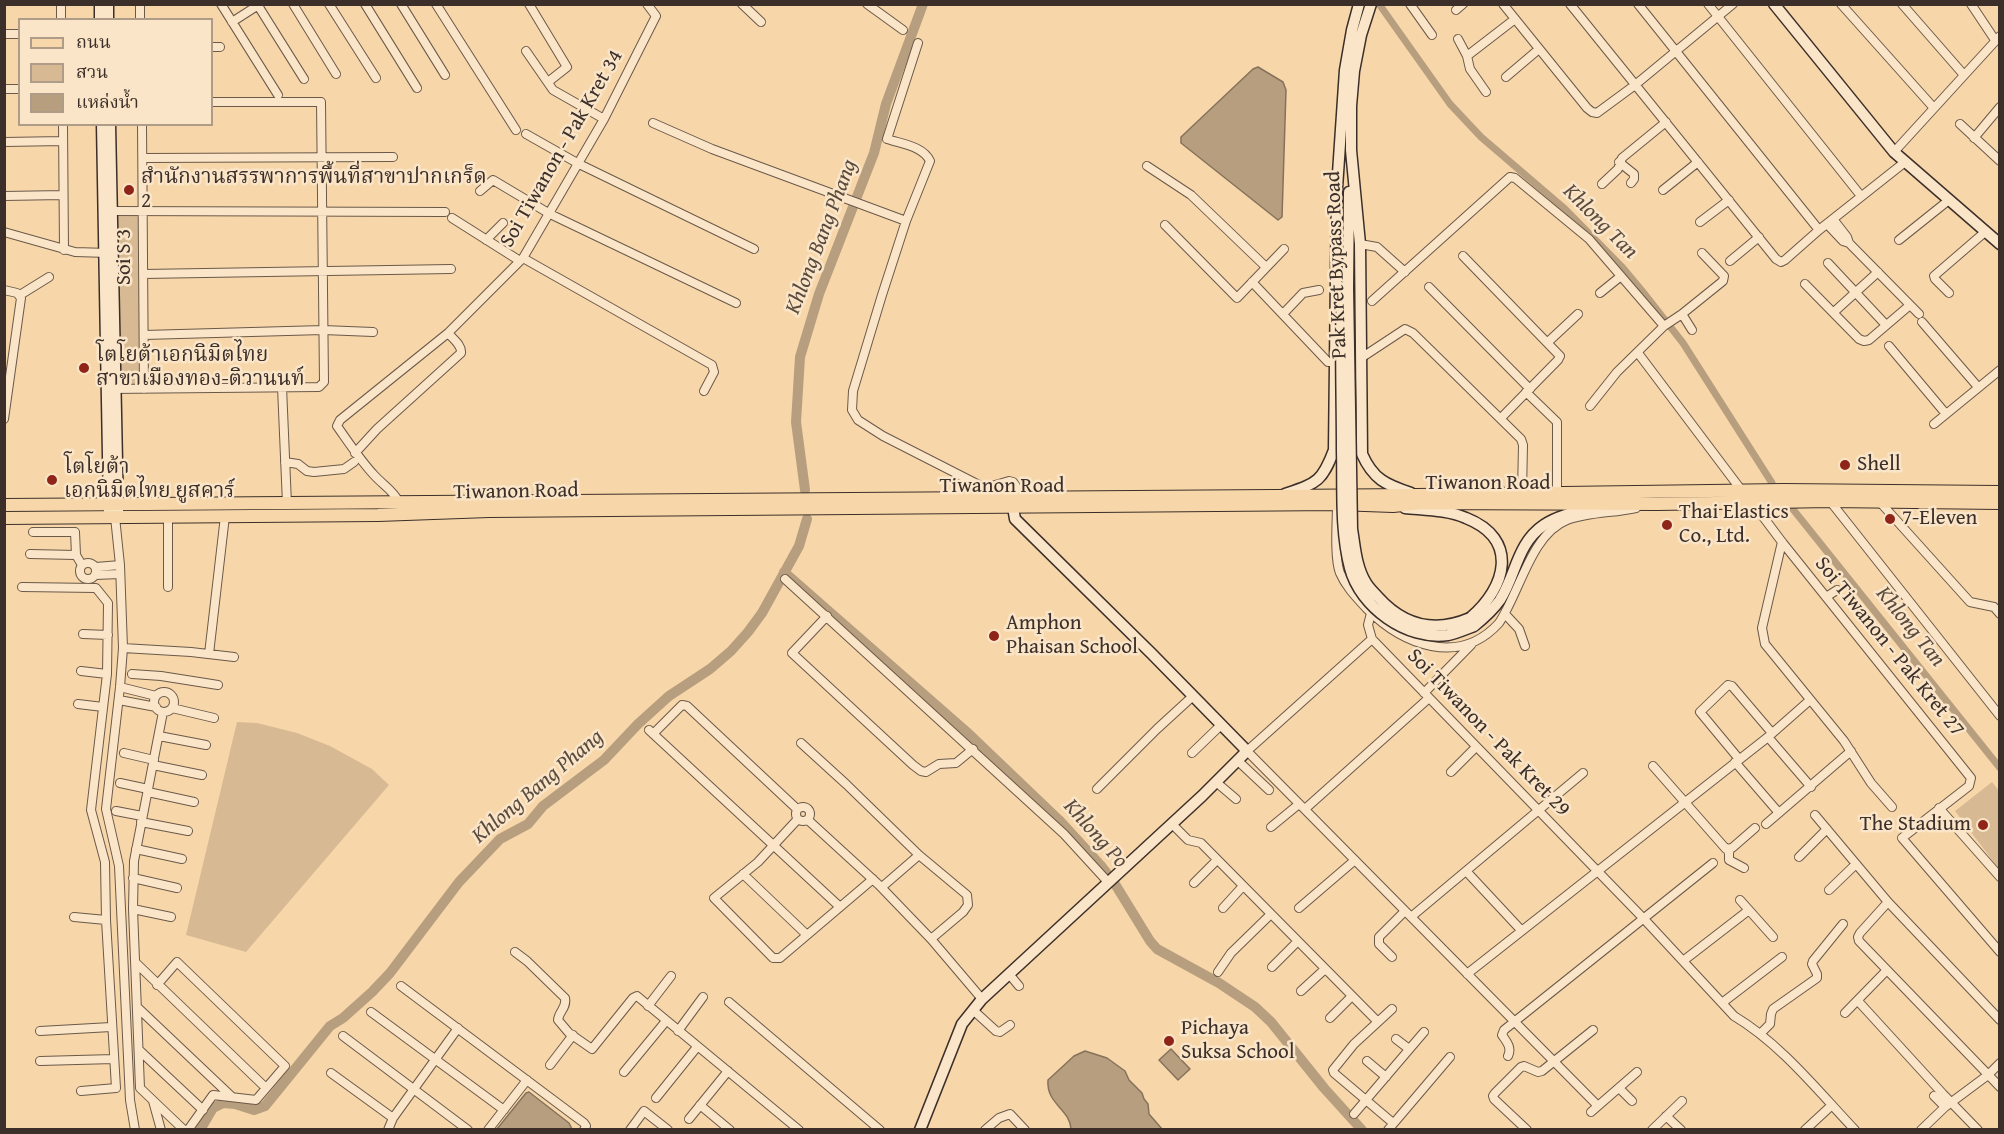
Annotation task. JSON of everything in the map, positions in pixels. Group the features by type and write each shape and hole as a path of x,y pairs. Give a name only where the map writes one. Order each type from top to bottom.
{"main road":[{"name":"Pak Kret Bypass Road","path":"1362,454 1360,244 1351,150 1354,71 1360,35 1371,4"},
{"path":"1774,4 1894,152 2000,244"},
{"name":"Pak Kret Bypass Road","path":"1281,496 1313,484 1326,472 1334,450 1336,188 1345,70 1359,5"},
{"path":"102,126 108,211 114,517"},
{"path":"108,211 110,126"},
{"path":"1345,289 1351,150"},
{"path":"1339,155 1352,530 1358,566 1366,584 1389,609 1416,623 1446,626 1472,622 1488,614 1500,599 1519,555 1538,530 1561,517 1615,503"},
{"path":"1334,444 1340,457 1348,462 1358,459 1362,454 1376,477 1387,485 1416,495"},
{"name":"Tiwanon Road","path":"4,518 378,515 490,506 994,498 1015,502 1557,492 1874,490 2000,492"},
{"name":"Tiwanon Road","path":"4,506 399,502 490,506 1015,502 1392,506 1444,503 1658,504 1830,501 2000,503"},
{"path":"920,1130 962,1024 982,999 1172,824 1247,751 1015,519 1015,502"},
{"path":"1392,506 1466,518 1482,526 1496,541 1502,561 1499,582 1488,602 1472,622"}],"street":[{"path":"221,4 278,95"},
{"path":"293,4 336,74"},
{"path":"329,4 376,78"},
{"path":"365,4 417,88"},
{"path":"401,4 445,75"},
{"path":"436,4 516,130"},
{"path":"529,4 567,67 548,82"},
{"name":"Soi Tiwanon - Pak Kret 34","path":"399,502 395,493 354,458 337,426 340,420 448,333 521,259 550,214 604,119 656,16 647,4"},
{"path":"742,4 761,22"},
{"path":"867,4 903,30"},
{"path":"1410,4 1432,35"},
{"path":"1503,4 1592,112 1597,113 1635,85 1733,4"},
{"path":"1570,4 1776,259 1781,262 1905,162"},
{"path":"1638,4 1819,230"},
{"path":"1708,4 1861,196"},
{"path":"1841,4 1933,107"},
{"path":"1902,4 1964,75"},
{"path":"1894,152 1997,38 1971,4"},
{"path":"232,22 258,5 304,79"},
{"path":"1467,56 1515,19"},
{"path":"1458,39 1467,56 1470,69 1486,92"},
{"path":"918,43 887,140 919,149 928,156 930,161 906,221 853,391 852,410 858,420 883,436 985,488 994,498"},
{"path":"1506,77 1539,49"},
{"path":"526,51 553,90 604,119"},
{"path":"110,389 319,387 324,382 321,102 213,102"},
{"path":"1974,138 2000,108"},
{"path":"1602,184 1618,169 1622,158 1666,122"},
{"path":"653,123 843,200 906,221"},
{"path":"1960,124 1998,156"},
{"path":"63,126 64,250"},
{"name":"Soi S 3","path":"142,126 144,389"},
{"path":"526,134 579,164 754,249"},
{"path":"4,142 63,141"},
{"path":"143,158 393,157"},
{"path":"1619,162 1634,174 1631,183"},
{"path":"1663,190 1698,162"},
{"path":"1147,166 1191,195 1266,267"},
{"path":"1372,301 1510,177 1515,178 1589,239 1665,325"},
{"path":"480,191 493,180 550,214 736,303"},
{"path":"4,196 63,195"},
{"path":"1700,222 1729,200"},
{"path":"1899,240 1949,200"},
{"path":"108,211 448,215 486,240 712,364 714,372 704,390"},
{"path":"1830,221 1910,305 1978,387"},
{"path":"486,240 503,223"},
{"path":"1165,225 1235,297 1239,297 1284,249"},
{"path":"4,232 64,250 109,253"},
{"path":"1948,293 1934,276 1985,232"},
{"path":"1730,261 1759,237"},
{"path":"1360,244 1377,247 1405,272"},
{"path":"1590,406 1617,372 1665,325 1723,281 1724,276 1702,253"},
{"path":"1463,256 1560,356 1501,418"},
{"path":"1828,263 1886,325"},
{"path":"143,274 451,269"},
{"path":"1834,312 1878,272"},
{"path":"1600,293 1621,276"},
{"path":"4,290 20,295 49,277"},
{"path":"1252,282 1328,362 1334,362"},
{"path":"1805,284 1859,339 1864,341 1910,305"},
{"path":"1429,287 1557,423 1557,492"},
{"path":"1283,314 1303,294 1319,290"},
{"path":"4,419 20,295"},
{"path":"1548,342 1578,314"},
{"path":"1682,314 1692,330"},
{"path":"1361,358 1404,329 1409,330 1501,418 1522,442 1521,493"},
{"path":"144,335 323,330 373,332"},
{"path":"285,462 298,464 314,472 344,469 377,429 461,353 462,349 459,344 448,333"},
{"path":"1889,346 1946,414"},
{"path":"1638,353 1742,491"},
{"path":"1934,424 2000,370"},
{"path":"282,387 287,504"},
{"path":"985,488 1012,482 1016,486 1015,502"},
{"path":"1830,501 2000,716"},
{"path":"1880,501 1970,602 1994,607 2000,614"},
{"name":"Soi Tiwanon - Pak Kret 27","path":"1752,502 1971,778 1969,786 1939,808"},
{"name":"Soi Tiwanon - Pak Kret 29","path":"1337,504 1338,569 1345,584 1387,627 1405,638 1449,648 1474,642 1494,629 1505,614 1540,542 1555,526 1586,515 1658,504"},
{"path":"208,654 225,516"},
{"path":"114,517 120,565 123,648 106,809 119,866 130,1100 135,1130"},
{"path":"168,517 168,586"},
{"path":"33,532 75,532 76,555 82,565"},
{"path":"1782,542 1762,628 1765,644 1845,741 1871,783 1892,807"},
{"path":"30,554 76,555"},
{"path":"81,1091 116,1088 111,1028 105,862 91,810 106,674 108,603 96,588 89,563 82,565"},
{"path":"82,565 80,574 84,578 120,565"},
{"path":"93,574 120,574"},
{"path":"785,579 973,749 1110,880"},
{"path":"22,587 96,588"},
{"path":"1826,597 1837,590"},
{"path":"1371,613 1368,621 1372,639 1247,751 1553,1061 1595,1109 1637,1072"},
{"path":"1505,614 1519,629 1525,646"},
{"path":"827,616 792,653 913,765 926,772 939,764 956,763 973,749"},
{"path":"83,634 108,635"},
{"name":"Soi Tiwanon - Pak Kret 29","path":"1372,639 1644,919 1734,1016 1771,1042 1855,1130"},
{"path":"1271,827 1302,806 1426,696 1474,642"},
{"path":"123,648 234,657"},
{"path":"81,671 106,674"},
{"path":"132,674 170,677 218,685"},
{"path":"168,693 170,677"},
{"path":"1779,813 1700,712 1728,685 1732,686 1811,787"},
{"path":"120,687 156,696"},
{"path":"158,985 177,962 285,1065 256,1100 213,1095 186,1130 140,1088 133,909 136,849 159,736 160,710 154,701 156,696 162,692 168,693 174,700 172,708"},
{"path":"1097,789 1193,696"},
{"path":"119,700 160,710 172,708 214,718"},
{"path":"1467,974 1770,735 1809,700"},
{"path":"78,704 103,707"},
{"path":"797,809 687,706 682,705 651,732 840,907"},
{"path":"1192,753 1221,725"},
{"path":"159,736 206,745"},
{"path":"801,743 919,855 967,895 968,905 963,912 931,939"},
{"path":"1451,771 1476,747"},
{"path":"1766,824 1851,751"},
{"path":"124,753 202,775"},
{"path":"1238,760 1269,790"},
{"path":"1653,766 1729,850"},
{"path":"1392,957 1379,944 1379,937 1466,871 1583,773"},
{"path":"1216,782 1236,800"},
{"path":"120,783 194,802"},
{"path":"797,809 802,807 808,809 810,814 808,820"},
{"path":"2000,877 1939,808 1903,836 1903,841 2000,952"},
{"path":"797,809 795,814 797,820"},
{"path":"117,811 188,831"},
{"path":"1815,814 1888,902 2000,1020"},
{"path":"797,820 758,862 714,898 773,957 780,958 873,879"},
{"path":"797,820 803,822 808,820"},
{"path":"808,820 882,887 931,939 982,999"},
{"path":"1172,824 1188,840 1199,842 1377,1021"},
{"path":"1744,868 1729,860 1729,850 1755,828"},
{"path":"1798,857 1827,829"},
{"path":"136,849 182,859"},
{"path":"882,887 919,855"},
{"path":"1194,883 1217,860"},
{"path":"1299,908 1355,860"},
{"path":"1508,1056 1509,1045 1502,1034 1514,1022 1713,863"},
{"path":"1829,890 1856,864"},
{"path":"1466,871 1521,930"},
{"path":"743,874 807,935"},
{"path":"134,878 177,888"},
{"path":"1223,908 1243,886"},
{"path":"1740,900 1773,937"},
{"path":"1888,902 1858,937 1860,941 2000,1087"},
{"path":"133,909 171,917"},
{"path":"1683,961 1749,910"},
{"path":"1218,972 1238,945 1271,915"},
{"path":"74,918 106,920"},
{"path":"1760,1034 1770,1024 1773,1009 1817,978 1813,961 1843,924"},
{"path":"1272,967 1298,941"},
{"path":"515,952 534,967 565,998 566,1005 558,1020 592,1049 634,996 637,996 799,1130"},
{"path":"1722,1003 1782,957"},
{"path":"136,963 266,1088"},
{"path":"1301,991 1325,969"},
{"path":"1845,1013 1887,970"},
{"path":"1009,974 1019,986"},
{"path":"648,1006 670,976"},
{"path":"401,986 584,1123 586,1126 584,1130"},
{"path":"1330,1018 1352,996"},
{"path":"678,1031 703,997"},
{"path":"1858,1001 1948,1105"},
{"path":"729,1002 880,1130"},
{"path":"137,1007 232,1098"},
{"path":"1392,1009 1354,1044 1333,1070 1367,1100 1391,1126 1450,1057"},
{"path":"974,1010 996,1031 999,1032 1010,1025"},
{"path":"371,1012 504,1110"},
{"path":"624,1072 666,1021"},
{"path":"40,1031 111,1028"},
{"path":"388,1130 393,1118 458,1028"},
{"path":"1527,1130 1493,1096 1524,1066 1538,1072 1593,1030"},
{"path":"1354,1114 1424,1032"},
{"path":"550,1065 573,1035"},
{"path":"343,1036 468,1130"},
{"path":"1396,1039 1409,1049"},
{"path":"656,1098 697,1047"},
{"path":"139,1050 202,1110"},
{"path":"40,1061 114,1059"},
{"path":"1367,1061 1386,1077"},
{"path":"1921,1130 2000,1063"},
{"path":"689,1119 728,1071"},
{"path":"331,1073 393,1118"},
{"path":"488,1130 527,1080"},
{"path":"1619,1088 1632,1101"},
{"path":"1934,1096 1978,1130"},
{"path":"153,1100 161,1130"},
{"path":"1652,1130 1682,1101"},
{"path":"700,1105 730,1130"},
{"path":"1805,1130 1832,1105"},
{"path":"630,1130 645,1111 668,1130"},
{"path":"985,1130 999,1118 1010,1114 1025,1130"},
{"path":"1666,1116 1681,1130"}],"green space":[{"path":"115,212 143,212 144,389 118,388"},
{"path":"237,722 257,723 297,733 330,746 372,769 389,785 246,952 186,935"},
{"name":"The Stadium","path":"1992,782 1999,791 1999,869 1955,811"}],"water":[{"path":"1258,67 1283,82 1286,90 1282,217 1278,220 1181,143 1181,137 1253,69"},
{"path":"1171,1049 1190,1069 1178,1080 1159,1060"},
{"path":"1085,1051 1107,1058 1125,1071 1129,1080 1142,1093 1148,1104 1149,1114 1162,1129 1071,1129 1067,1116 1051,1095 1048,1080 1074,1056"},
{"path":"529,1092 569,1123 572,1129 497,1129"}],"waterway":[{"name":"Khlong Bang Phang","path":"805,490 796,422 800,357 819,294 874,153 886,104 923,4"},
{"name":"Khlong Tan","path":"1379,4 1450,104 1481,137 1565,209 1623,268 1643,292 1683,343 1772,483"},
{"name":"Khlong Tan","path":"1792,508 2000,768"},
{"name":"Khlong Bang Phang","path":"200,1130 213,1108 223,1103 254,1110 265,1106 330,1026 343,1018 390,973 459,882 500,839 528,824 543,806 604,760 669,696 710,669 731,651 762,613 799,546 807,519"},
{"name":"Khlong Po","path":"784,572 969,734 1059,820 1115,884 1157,949 1219,983 1255,1007 1271,1022 1324,1088 1362,1130"}],"place":[{"name":"สำนักงานสรรพาการพื้นที่สาขาปากเกร็ด 2","path":"129,190"},
{"name":"โตโยต้าเอกนิมิตไทย สาขาเมืองทอง-ติวานนท์","path":"84,368"},
{"name":"Shell","path":"1845,465"},
{"name":"โตโยต้า เอกนิมิตไทย ยูสคาร์","path":"52,480"},
{"name":"7-Eleven","path":"1890,519"},
{"name":"Thai Elastics Co., Ltd.","path":"1667,525"},
{"name":"Amphon Phaisan School","path":"994,636"},
{"name":"The Stadium","path":"1983,825"},
{"name":"Pichaya Suksa School","path":"1169,1041"}]}
